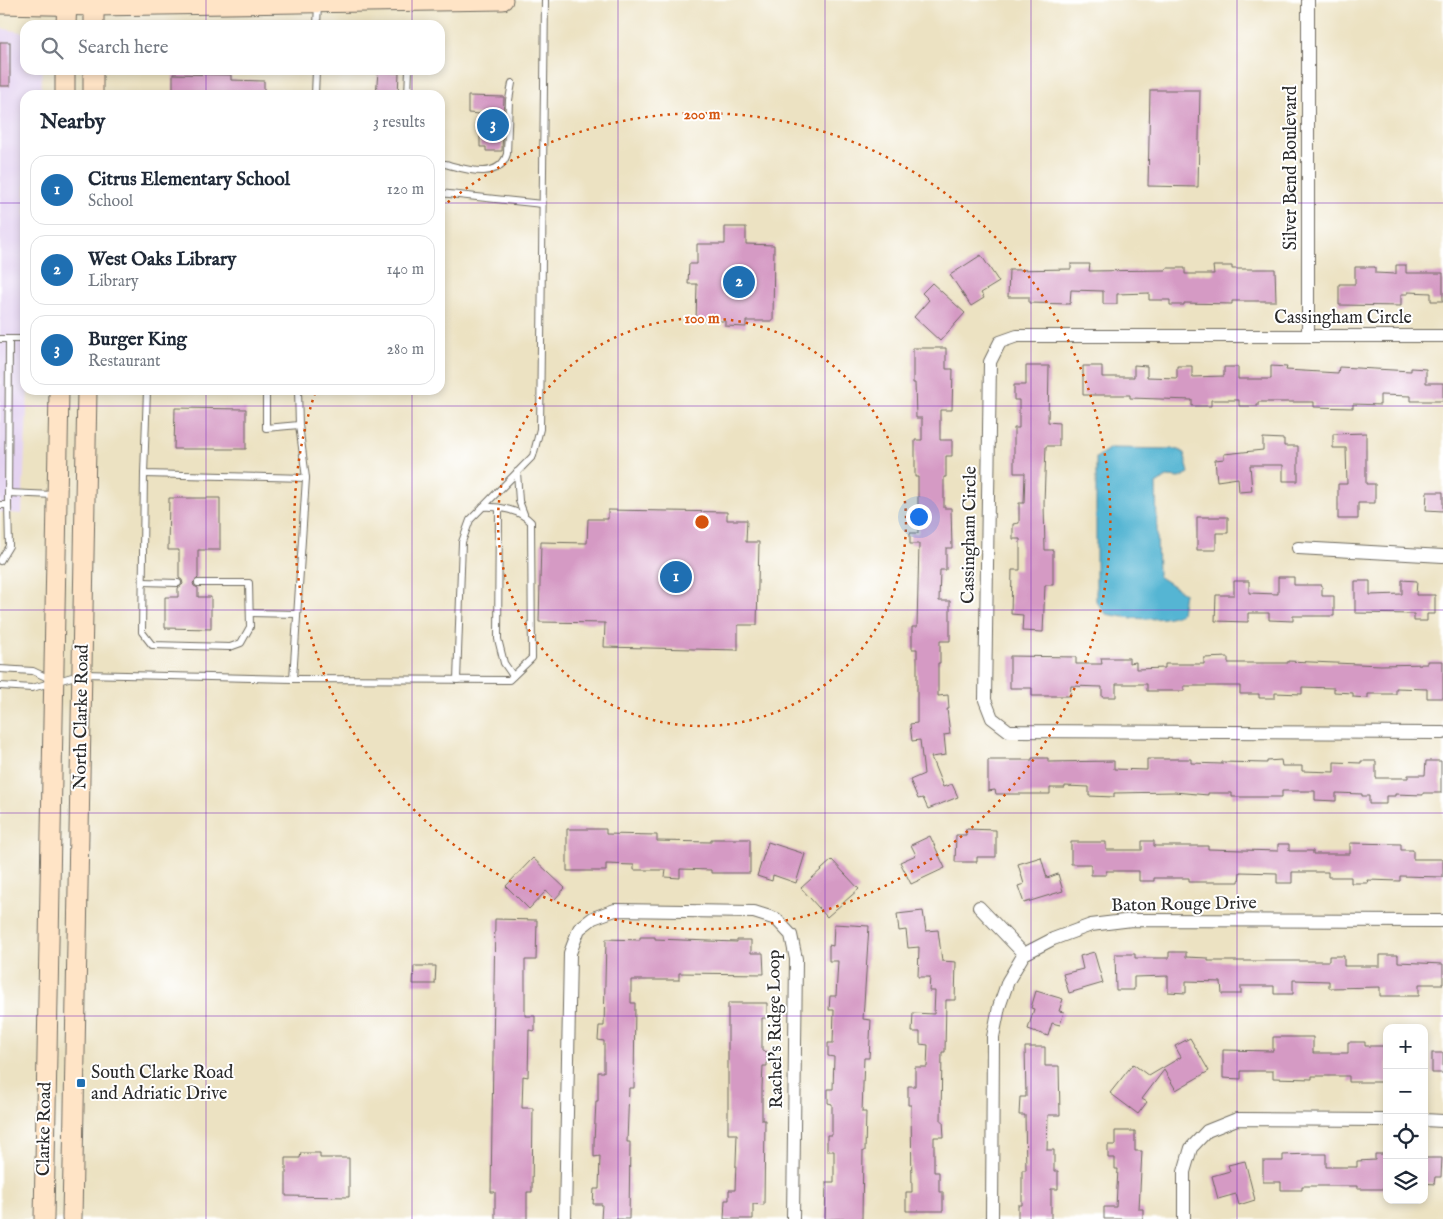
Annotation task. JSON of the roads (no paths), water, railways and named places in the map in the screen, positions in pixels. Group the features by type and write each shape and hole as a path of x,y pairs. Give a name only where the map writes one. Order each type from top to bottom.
{"street":[{"path":"0,4 503,0"},
{"name":"Silver Bend Boulevard","path":"1308,0 1308,336"},
{"path":"66,20 67,3"},
{"path":"94,3 94,20"},
{"path":"65,90 66,75"},
{"path":"93,75 93,90"},
{"name":"Cassingham Circle","path":"1443,336 1017,336 1000,342 990,362 985,700 992,718 1009,731 1443,733"},
{"name":"North Clarke Road","path":"47,1038 59,395"},
{"name":"North Clarke Road","path":"75,1043 88,395"},
{"path":"1298,548 1443,556"},
{"path":"979,906 1024,954 1008,981 999,1006 993,1037 992,1219"},
{"name":"Rachel's Ridge Loop","path":"565,1219 570,953 579,929 593,918 615,910 754,912 776,919 791,935 796,959 793,1219"},
{"name":"Baton Rouge Drive","path":"1024,954 1091,925 1132,920 1443,922"},
{"path":"47,1038 75,1043"},
{"name":"Clarke Road","path":"44,1219 47,1038"},
{"name":"Clarke Road","path":"72,1219 75,1043"},
{"path":"1184,1219 1184,1172 1192,1148 1207,1131 1237,1119 1383,1120"},
{"path":"1428,1120 1443,1120"}],"lane":[{"path":"457,680 462,542 470,520 533,456 540,429 545,0"},
{"path":"317,20 318,2"},
{"path":"315,90 316,75"},
{"path":"408,90 409,75"},
{"path":"445,164 469,170 489,171 496,169 503,162 507,154 509,100 512,83"},
{"path":"445,194 542,204"},
{"path":"0,339 20,339"},
{"path":"0,561 9,546 9,339"},
{"path":"147,395 142,632 152,645 230,647 241,643 250,627 250,583 198,583"},
{"path":"266,395 266,428 299,426"},
{"path":"293,679 306,478 299,426 298,395"},
{"path":"0,686 32,688 82,674 293,679 509,680 532,658 531,522 524,514 518,494 517,472"},
{"path":"144,474 306,478"},
{"path":"8,493 57,495"},
{"path":"0,505 8,505"},
{"path":"483,507 499,508 524,514"},
{"path":"499,508 498,639 504,663 513,676"},
{"path":"143,582 178,583"},
{"path":"250,613 297,614"},
{"path":"0,670 34,672 53,681"}],"water":[{"path":"1110,448 1177,449 1184,453 1189,473 1179,478 1167,477 1156,484 1158,576 1184,593 1181,613 1154,619 1124,617 1106,614 1096,601 1096,458"}],"place":[{"name":"Burger King","path":"493,125"},
{"name":"West Oaks Library","path":"739,282"},
{"name":"Citrus Elementary School","path":"676,577"},
{"name":"South Clarke Road and Adriatic Drive","path":"81,1083"}]}
